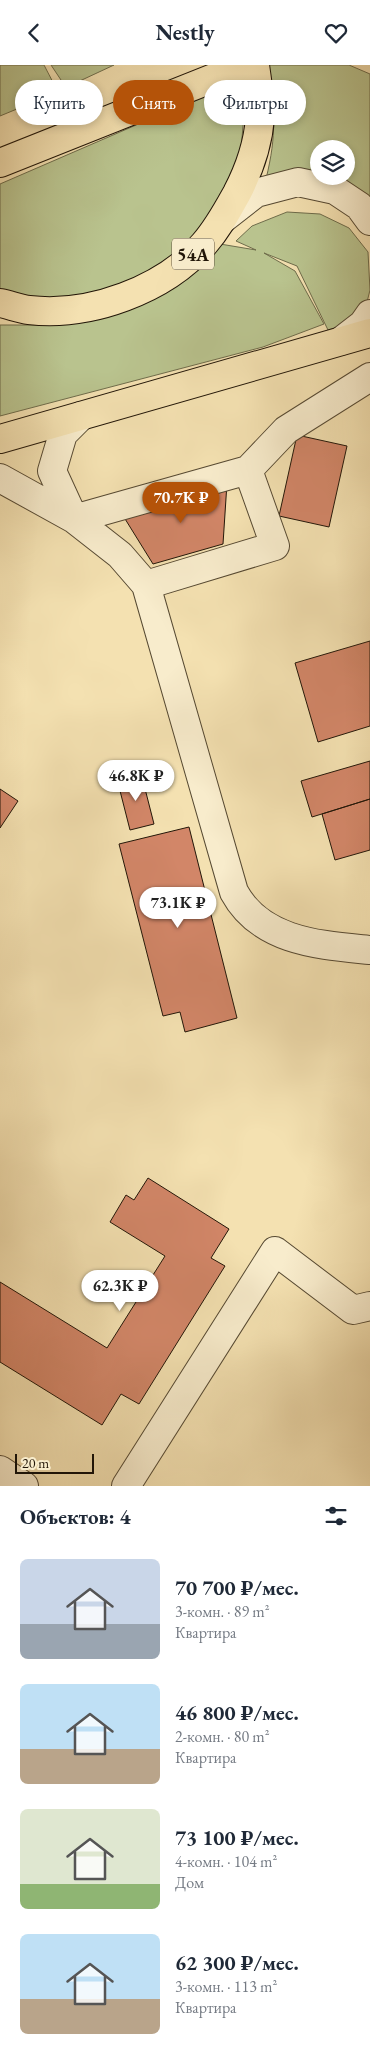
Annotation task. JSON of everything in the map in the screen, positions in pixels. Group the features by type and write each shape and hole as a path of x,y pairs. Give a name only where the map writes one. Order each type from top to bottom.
{"main road":[{"path":"0,163 246,65"},
{"name":"54А","path":"0,303 29,310 67,310 99,305 136,292 176,270 204,245 224,218 250,168 260,118 255,65"},
{"path":"0,439 370,333"}],"street":[{"path":"224,218 256,193 298,183 335,191 359,206 370,221"},
{"path":"341,341 363,324 370,314"},
{"path":"74,519 248,470 286,430 370,377"},
{"path":"74,519 52,471 63,434 81,416"},
{"path":"146,585 275,545 248,470"},
{"path":"0,478 74,519 120,555 146,585 234,892 243,908 268,927 300,941 370,950"},
{"path":"126,1486 275,1251 354,1310 370,1306"},
{"path":"0,1470 24,1486"}],"green space":[{"path":"0,65 44,65 52,80 15,80 15,110 0,116"},
{"path":"51,65 114,65 82,80 61,80"},
{"path":"267,65 349,65 370,74 370,207 266,179 274,125 306,125 306,80 270,80"},
{"path":"204,96 204,125 243,125 241,149 225,193 189,246 142,279 93,296 44,300 0,293 0,184 136,125 194,125 194,100"},
{"path":"287,212 320,214 349,228 368,252 370,290 365,310 346,325 328,330 297,266 264,253 295,271 324,324 263,347 0,416 0,325 55,325 100,319 141,304 220,244 256,250 236,241 252,226"}],"building":[{"path":"297,435 347,446 329,527 279,516"},
{"path":"227,483 223,544 153,564 122,514"},
{"path":"370,641 370,726 318,742 295,663"},
{"path":"370,761 370,799 312,817 301,781"},
{"path":"141,773 154,824 130,830 117,779"},
{"path":"0,789 18,801 0,828"},
{"path":"370,799 370,850 335,860 322,814"},
{"path":"189,827 237,1018 185,1032 180,1012 163,1016 119,844"},
{"path":"148,1178 229,1229 211,1258 225,1266 139,1404 121,1394 102,1425 0,1362 0,1282 107,1348 165,1256 110,1222 126,1195 134,1200"}]}
